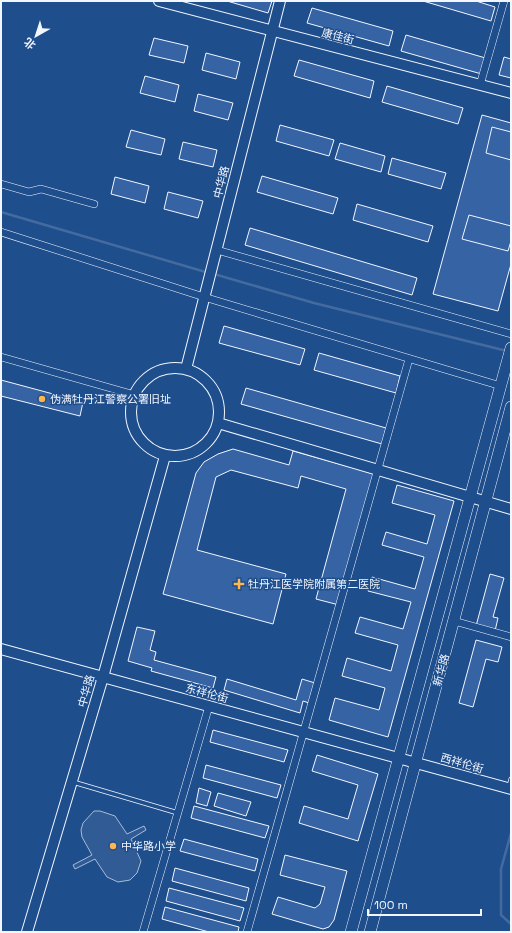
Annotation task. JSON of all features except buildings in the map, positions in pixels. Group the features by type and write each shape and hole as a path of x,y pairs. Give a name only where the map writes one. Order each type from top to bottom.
{"main road":[{"path":"351,932 407,760 470,497 511,348"},
{"name":"新华路","path":"370,932 407,760 454,621 511,408"}],"street":[{"name":"康佳街","path":"159,1 511,93"},
{"name":"中华路","path":"186,369 280,1"},
{"path":"480,85 504,1"},
{"path":"1,184 29,192 41,189 94,204"},
{"path":"1,232 204,297 500,386"},
{"path":"217,250 511,334"},
{"path":"1,357 134,395"},
{"path":"247,932 409,359"},
{"path":"173,368 186,369 199,375 209,384 216,396 220,409 218,423 213,436 204,446 192,454 178,457 165,456 151,450 140,440 133,428 131,413 134,395 139,386 148,377 160,370 173,368"},
{"path":"218,423 511,509"},
{"name":"中华路","path":"27,932 103,677 165,456"},
{"path":"454,621 511,637"},
{"name":"东祥伦街","path":"1,648 407,760"},
{"path":"143,932 209,706"},
{"name":"西祥伦街","path":"407,760 510,786"}],"lane":[{"path":"72,782 178,813"}],"shaded area":[{"path":"94,811 100,811 115,816 127,834 144,826 146,830 131,839 141,861 137,873 130,880 118,882 107,877 95,859 75,869 73,865 92,855 82,837 81,830 83,823"}],"waterway":[{"path":"1,212 209,273"},
{"path":"214,274 314,303 507,351"},
{"path":"511,833 501,869 501,915 511,924"}],"place":[{"name":"伪满牡丹江警察公署旧址","path":"42,399"},
{"name":"牡丹江医学院附属第二医院","path":"239,584"},
{"name":"中华路小学","path":"113,846"}]}
